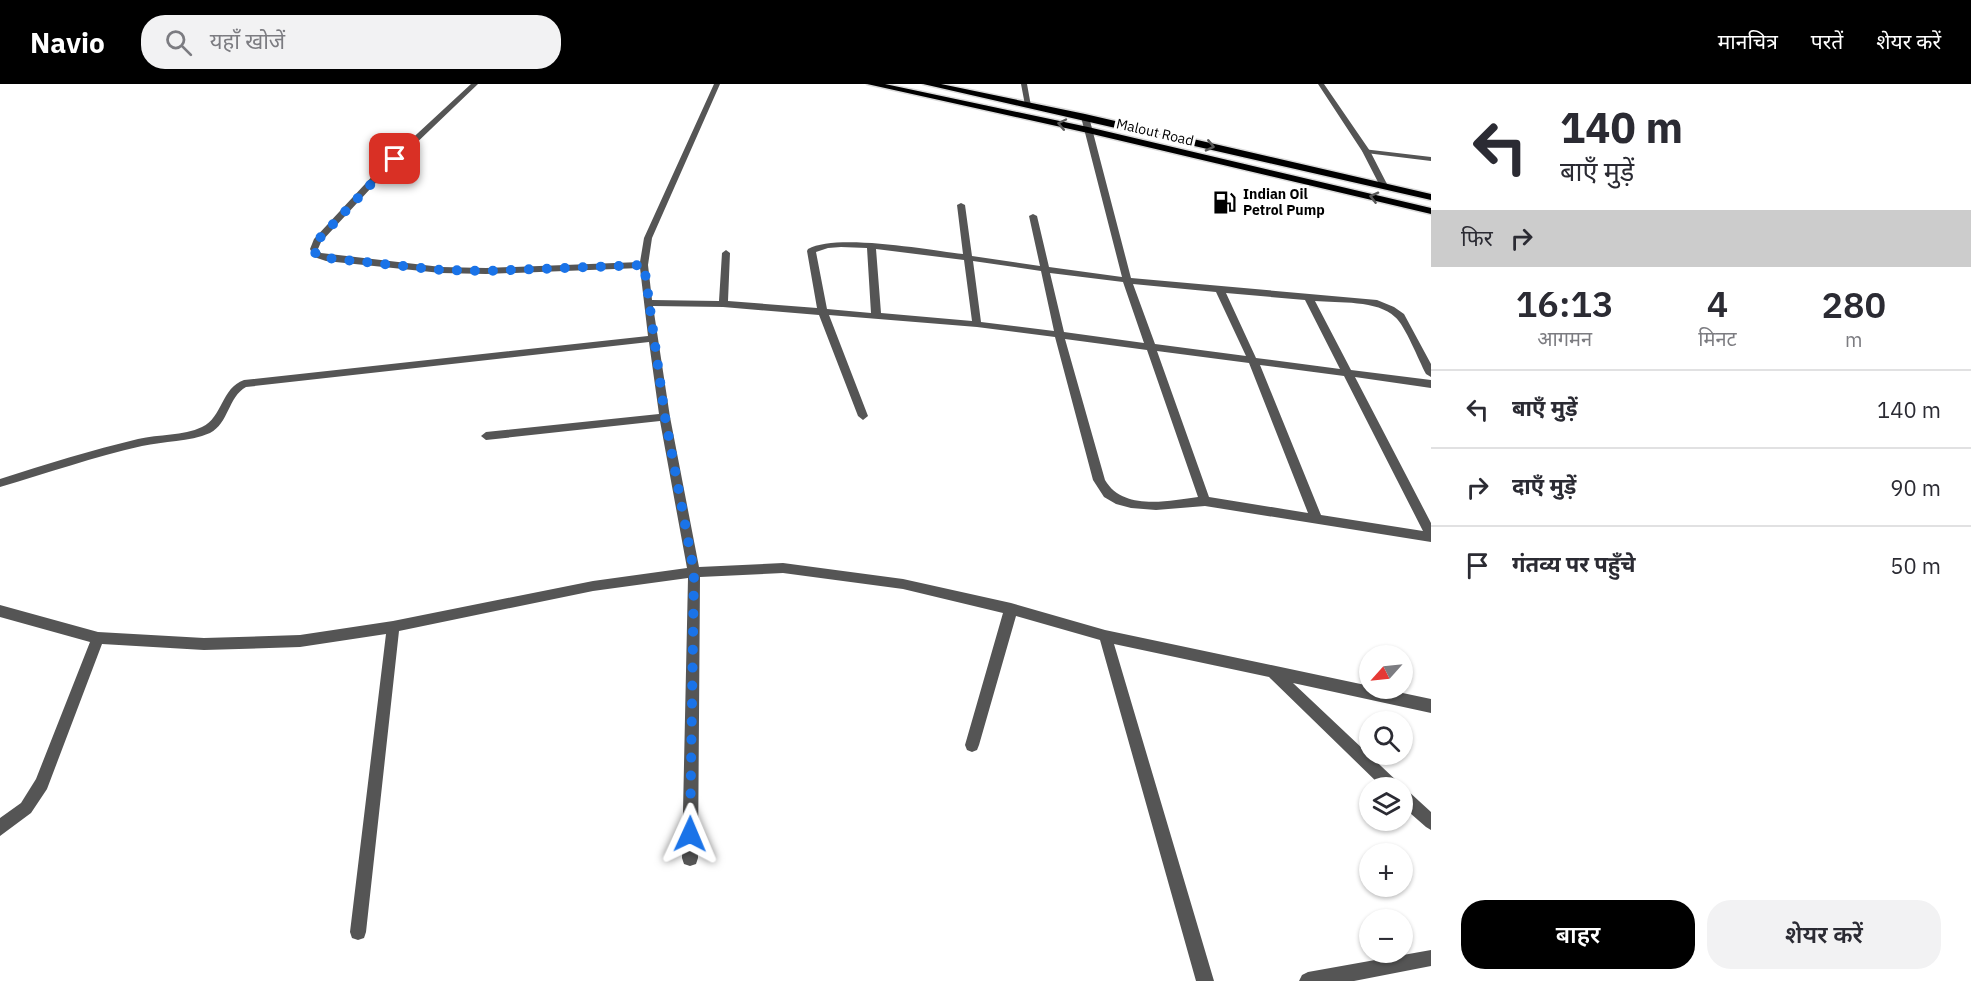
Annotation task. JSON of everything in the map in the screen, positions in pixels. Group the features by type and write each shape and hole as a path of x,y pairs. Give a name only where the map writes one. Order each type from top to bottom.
{"highway":[{"name":"Malout Road","path":"872,84 1088,130 1431,212"},
{"name":"Malout Road","path":"928,84 1085,117 1431,197"}],"street":[{"path":"475,84 381,172 317,241 314,249 316,255 441,270 486,271 644,265"},
{"path":"690,858 694,572 665,417 644,265 648,238 717,84"},
{"path":"1024,84 1029,105"},
{"path":"1322,84 1366,151 1384,186"},
{"path":"1085,117 1127,280 1205,501"},
{"path":"1366,151 1431,159"},
{"path":"961,205 976,324"},
{"path":"1033,216 1059,333 1099,480 1108,494 1126,504 1168,505 1205,501 1431,536"},
{"path":"863,416 822,310 811,251 824,244 967,256 1127,280 1377,303 1401,316 1431,374"},
{"path":"871,247 876,315"},
{"path":"723,304 726,253"},
{"path":"1219,288 1253,361 1316,517"},
{"path":"1308,297 1431,536"},
{"path":"648,303 723,304 822,310 976,324 1059,333 1431,384"},
{"path":"0,483 147,440 205,430 221,417 233,390 244,384 654,338"},
{"path":"486,436 665,417"},
{"path":"0,611 98,638 204,644 300,641 393,627 593,586 694,572 783,568 903,584 1011,609 1105,636 1431,706"},
{"path":"972,745 1011,609"},
{"path":"358,932 393,627"},
{"path":"1105,636 1205,981"},
{"path":"0,828 26,808 42,784 98,638"},
{"path":"1274,673 1383,777"},
{"path":"1413,805 1431,822"},
{"path":"1308,981 1431,958"}],"place":[{"name":"Indian Oil Petrol Pump","path":"1225,202"}],"route":[{"path":"395,159 317,241 314,249 316,255 441,270 486,271 644,265 665,417 694,572 690,834"}]}
